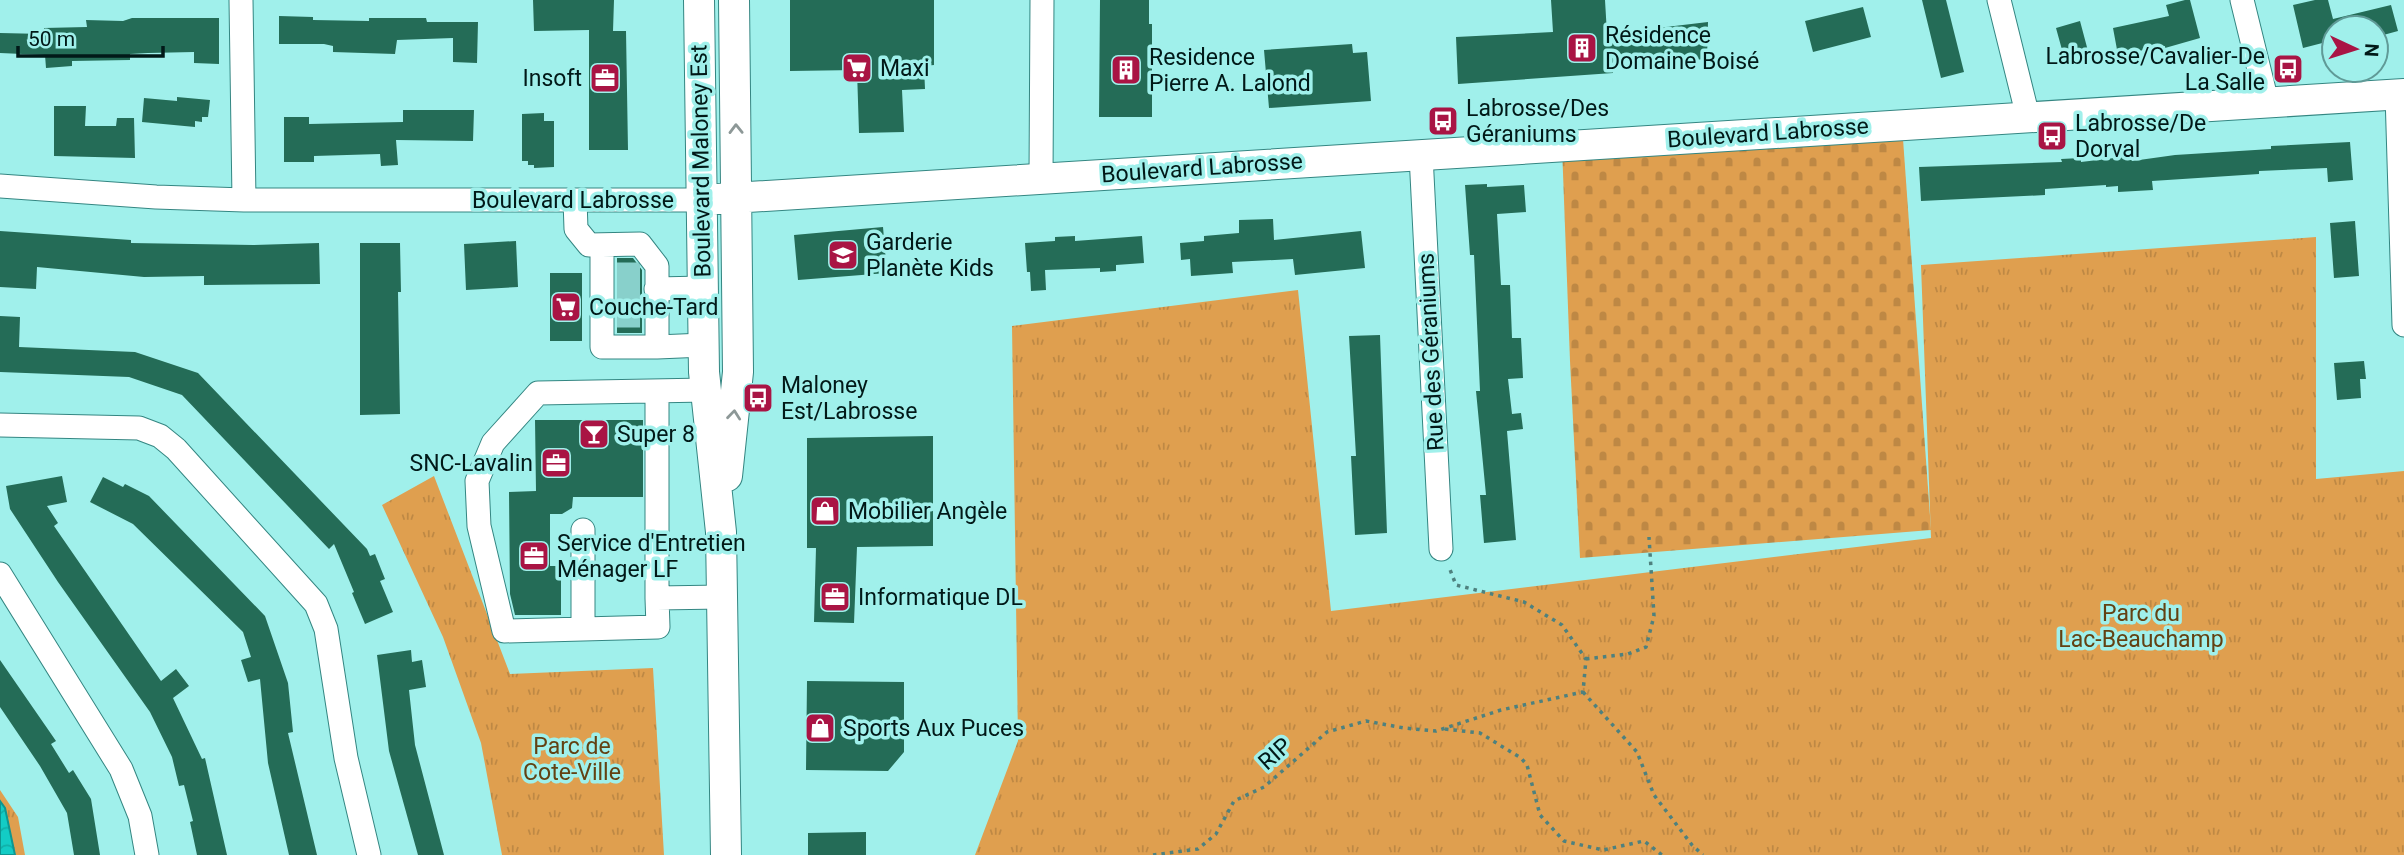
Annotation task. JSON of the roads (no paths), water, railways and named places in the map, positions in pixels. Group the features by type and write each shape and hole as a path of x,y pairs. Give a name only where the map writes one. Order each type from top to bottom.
{"main road":[{"name":"Boulevard Maloney Est","path":"699,0 704,345 721,532 726,855"},
{"name":"Boulevard Maloney Est","path":"721,532 738,372 734,0"},
{"name":"Boulevard Labrosse","path":"701,200 2401,94"}],"street":[{"path":"241,0 244,200"},
{"path":"1041,178 1042,0"},
{"path":"1999,0 2028,117"},
{"path":"2242,0 2267,102"},
{"path":"2401,94 2404,325"},
{"name":"Rue des Géraniums","path":"1421,155 1441,549"},
{"name":"Boulevard Labrosse","path":"0,186 244,200 701,200"},
{"path":"575,200 576,229 589,245 640,243 657,265 651,294 657,347"},
{"path":"602,246 609,295 602,347 704,345"},
{"path":"651,294 703,288"},
{"path":"657,391 658,627 504,631 479,526 477,481 493,443 538,393 706,390"},
{"path":"0,425 139,428 160,436 176,449 316,604 326,629 345,758 369,855"},
{"path":"583,530 583,629"},
{"path":"0,574 121,769 140,816 147,855"},
{"path":"657,598 722,597"}],"water":[{"path":"0,801 5,808 15,855 0,855"}],"tunnel":[{"path":"617,274 642,274"},
{"path":"617,295 642,295"},
{"path":"617,316 642,316"}],"place":[{"name":"Résidence Domaine Boisé","path":"1582,48"},
{"name":"Maxi","path":"857,68"},
{"name":"Labrosse/Cavalier-De La Salle","path":"2288,69"},
{"name":"Residence Pierre A. Lalond","path":"1126,70"},
{"name":"Insoft","path":"605,78"},
{"name":"Labrosse/Des Géraniums","path":"1443,121"},
{"name":"Labrosse/De Dorval","path":"2052,136"},
{"name":"Garderie Planète Kids","path":"843,255"},
{"name":"Couche-Tard","path":"566,307"},
{"name":"Maloney Est/Labrosse","path":"758,398"},
{"name":"Super 8","path":"594,434"},
{"name":"SNC-Lavalin","path":"556,463"},
{"name":"Mobilier Angèle","path":"825,511"},
{"name":"Service d'Entretien Ménager LF","path":"534,556"},
{"name":"Informatique DL","path":"835,597"},
{"name":"Sports Aux Puces","path":"820,728"}],"park label":[{"name":"Parc du Lac-Beauchamp","path":"2141,626"},
{"name":"Parc de Cote-Ville","path":"572,759"}]}
